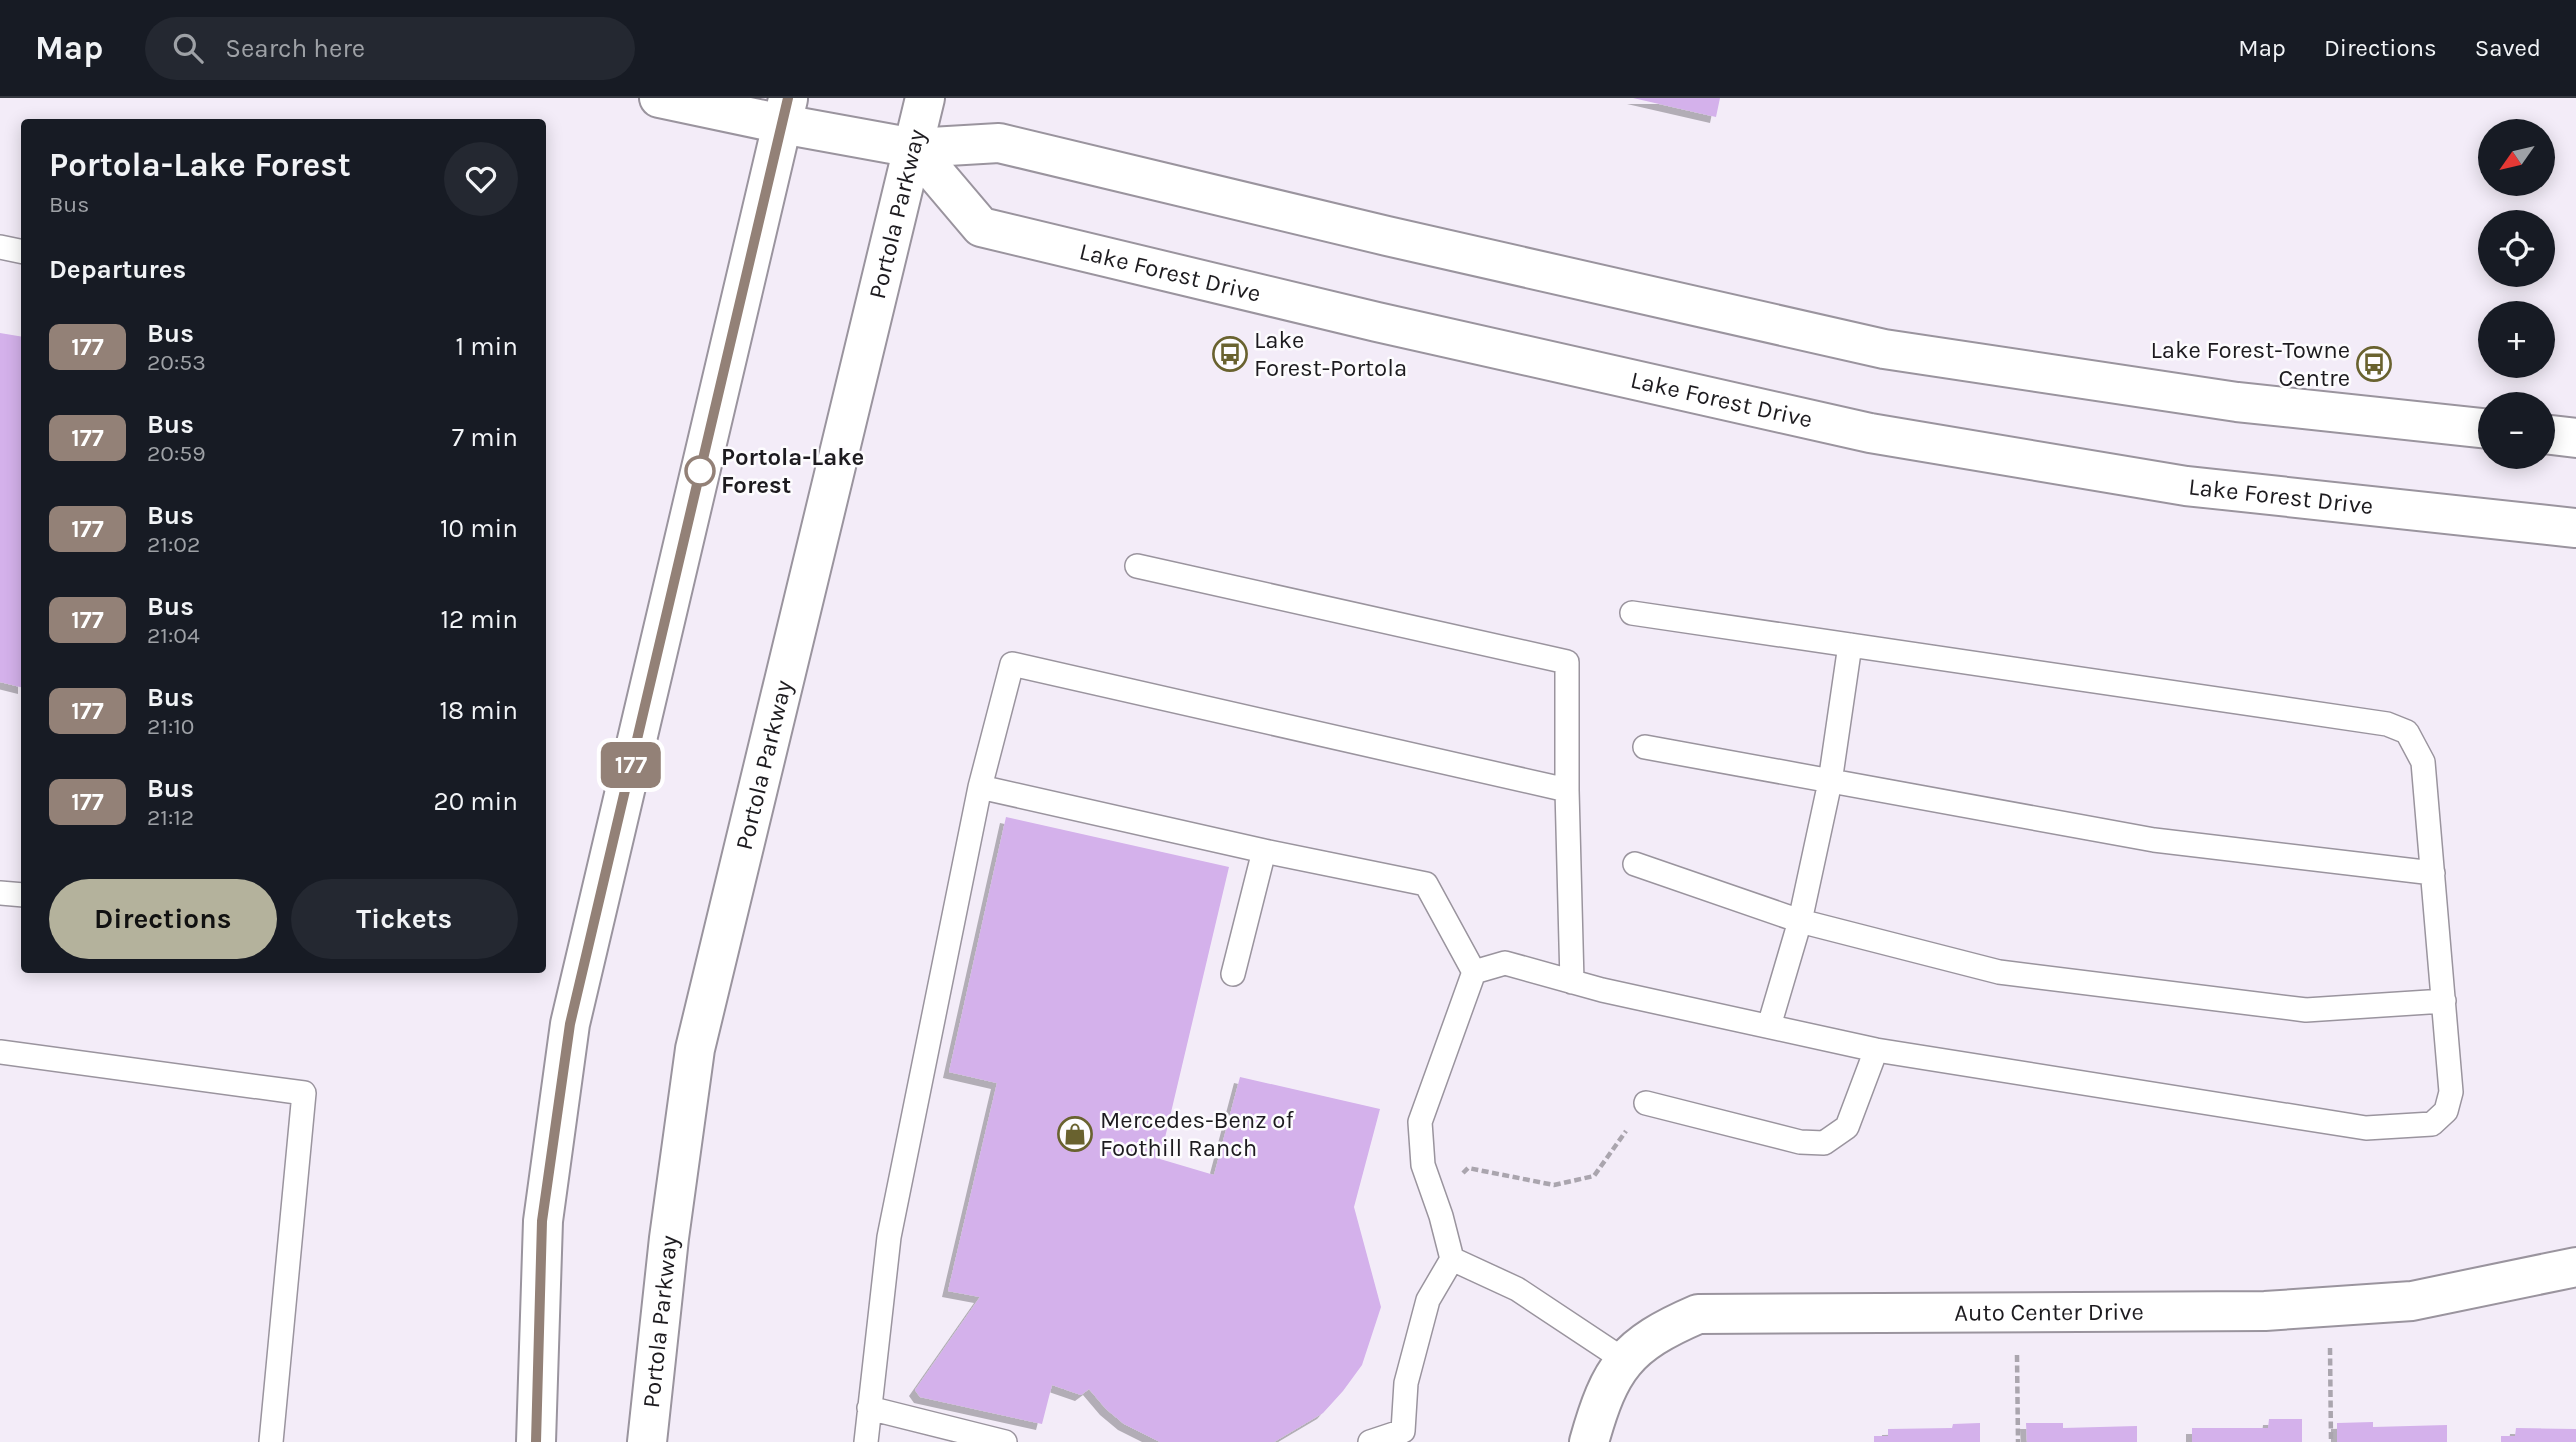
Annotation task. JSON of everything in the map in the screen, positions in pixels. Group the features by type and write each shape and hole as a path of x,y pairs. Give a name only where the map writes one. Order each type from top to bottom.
{"main road":[{"path":"659,98 785,111 914,148 999,143 1387,236 1884,349 2237,402 2478,428"},
{"name":"Portola Parkway","path":"647,1442 669,1238 695,1049 925,98"},
{"path":"536,1442 542,1221 570,1024 785,111"},
{"name":"Lake Forest Drive","path":"914,148 981,227 1377,322 1883,435 2186,486 2576,528"},
{"path":"2555,435 2576,438"},
{"name":"Auto Center Drive","path":"1589,1442 1601,1399 1624,1360 1657,1332 1698,1314 2265,1311 2412,1301 2576,1267"}],"lane":[{"path":"0,247 21,250"},
{"path":"1137,566 1567,662 1572,982"},
{"path":"1474,972 1505,963 1572,982 1876,1051 2367,1128 2432,1124 2446,1111 2451,1092 2423,762 2407,732 2387,724 1632,613"},
{"path":"1769,1026 1800,921 1830,782 1850,645"},
{"path":"866,1442 889,1237 980,787 1012,664 1567,790"},
{"path":"1645,747 2154,840 2433,873"},
{"path":"980,787 1264,851 1426,884 1474,972 1420,1122 1423,1165 1452,1259 1428,1300 1406,1383 1403,1431 1370,1442"},
{"path":"1233,974 1264,851"},
{"path":"1635,864 1800,921 1999,972 2306,1010 2444,1001"},
{"path":"0,893 21,895"},
{"path":"1646,1103 1801,1142 1824,1143 1847,1127 1876,1051"},
{"path":"0,1052 304,1093 271,1442"},
{"path":"1452,1259 1517,1289 1624,1360"},
{"path":"869,1408 1005,1442"}],"path":[{"path":"1435,1201 1468,1168 1554,1185 1594,1176 1646,1103"},
{"path":"2329,1307 2331,1442"},
{"path":"2017,1312 2018,1442"}],"building":[{"path":"1633,98 1720,98 1716,117"},
{"path":"0,333 21,336 21,687 0,682"},
{"name":"Mercedes-Benz of Foothill Ranch","path":"1006,817 1229,867 1160,1159 1214,1175 1240,1077 1380,1109 1354,1207 1381,1307 1362,1365 1343,1391 1323,1413 1274,1442 1160,1442 1124,1424 1106,1409 1089,1389 1081,1395 1052,1385 1042,1424 920,1397 915,1390 980,1297 948,1291 997,1083 949,1072"},
{"path":"2269,1419 2302,1419 2302,1442 2192,1442 2192,1428 2268,1428"},
{"path":"2373,1422 2373,1427 2447,1425 2447,1442 2337,1442 2337,1423"},
{"path":"1980,1423 1980,1442 1874,1442 1874,1436 1888,1436 1888,1429 1952,1428 1953,1424"},
{"path":"2026,1423 2063,1423 2063,1428 2137,1426 2137,1442 2027,1442"},
{"path":"2516,1428 2576,1429 2576,1442 2501,1442 2501,1436 2515,1436"}],"bus line":[{"name":"177","path":"536,1442 542,1221 570,1024 788,98"}],"place":[{"name":"Lake Forest-Portola","path":"1230,354"},
{"name":"Lake Forest-Towne Centre","path":"2374,364"},
{"name":"Portola-Lake Forest","path":"700,471"},
{"name":"Mercedes-Benz of Foothill Ranch","path":"1075,1134"}]}
